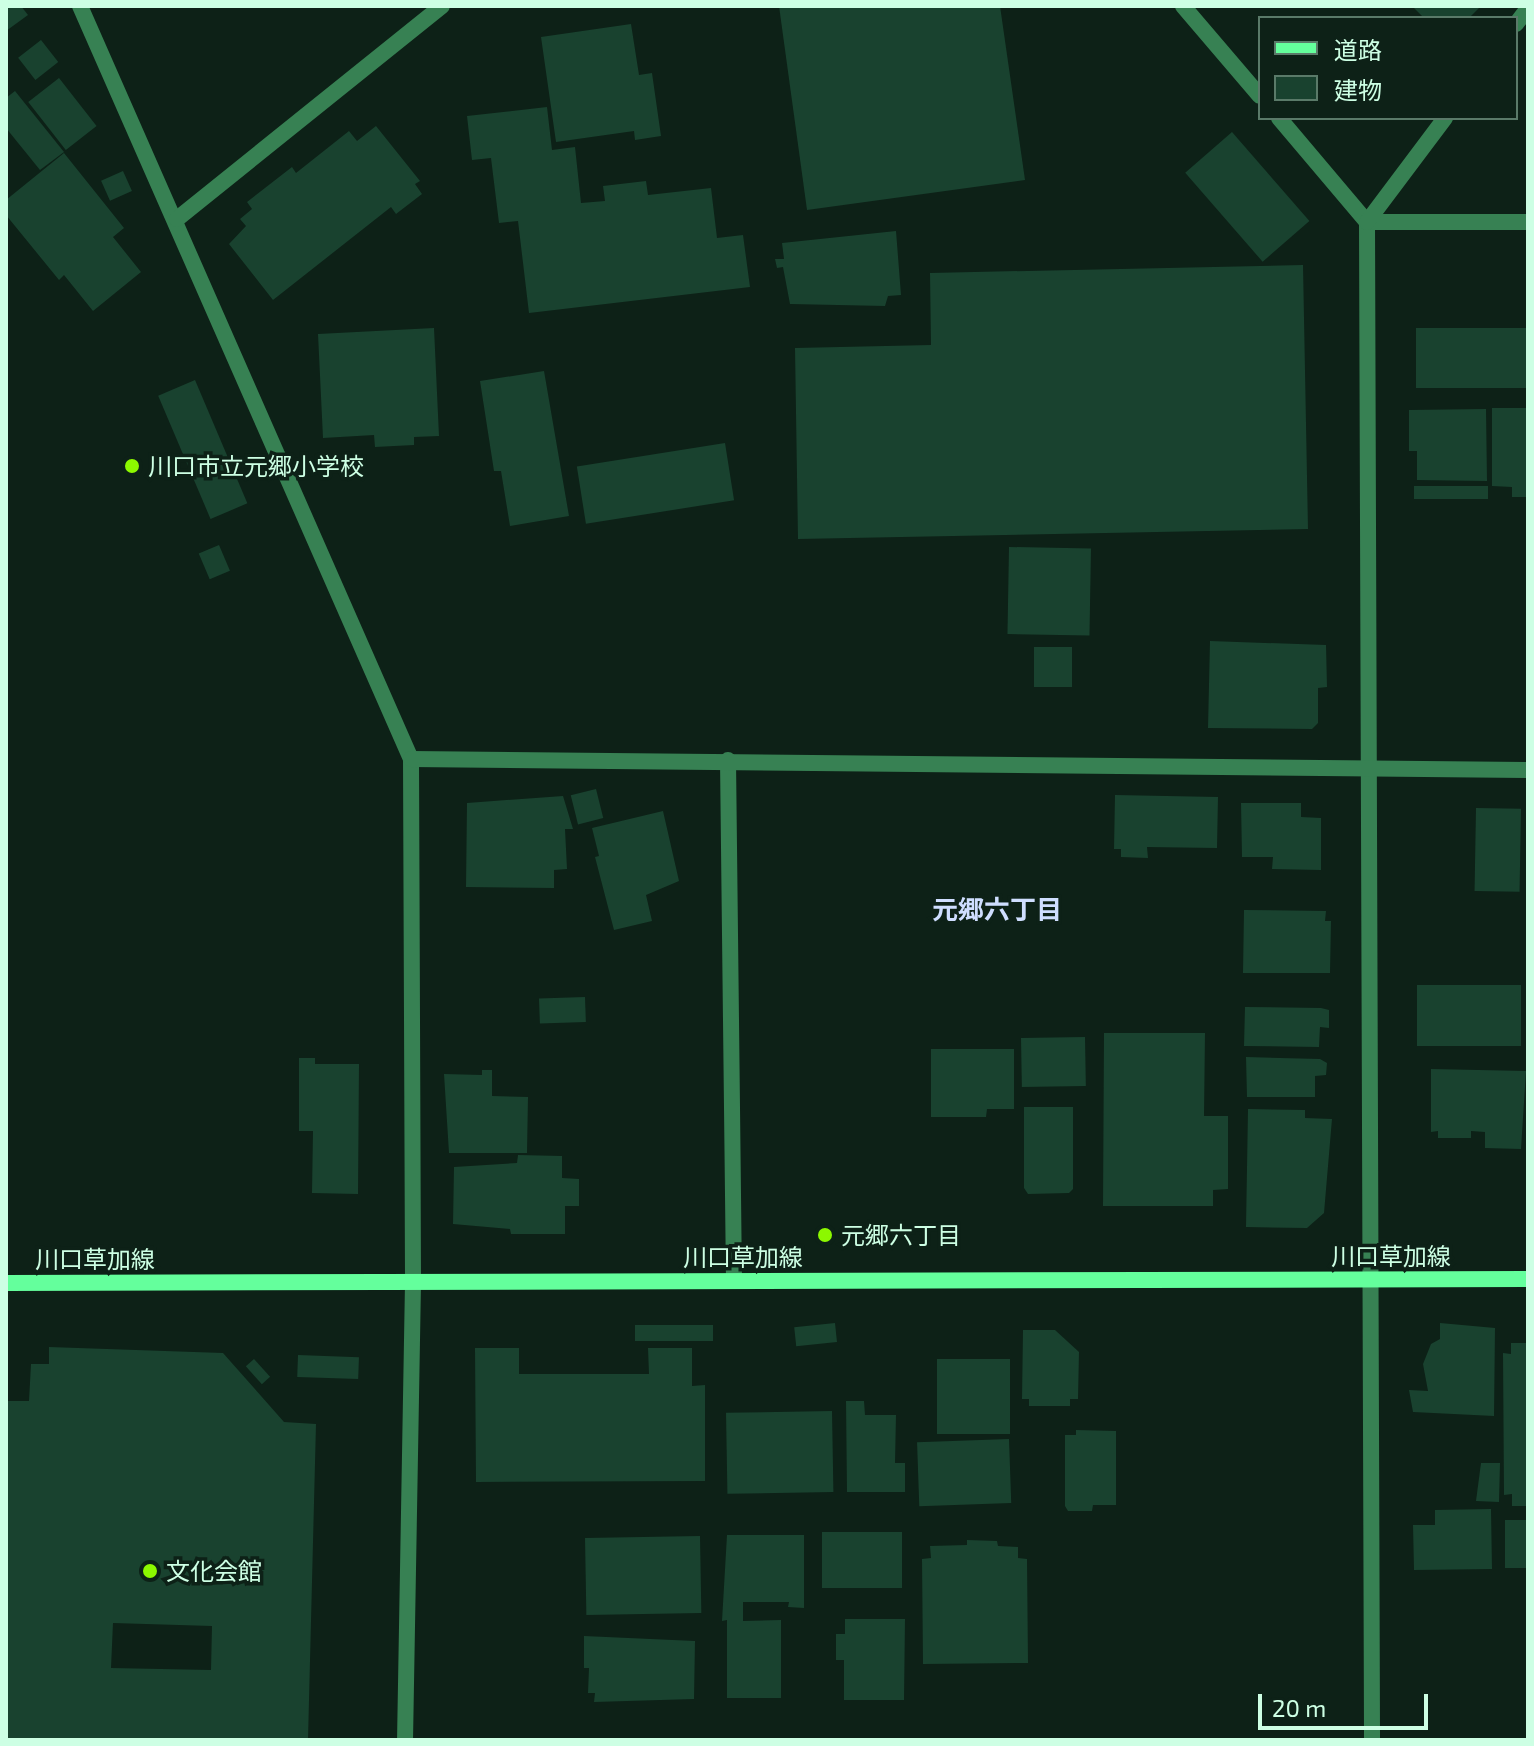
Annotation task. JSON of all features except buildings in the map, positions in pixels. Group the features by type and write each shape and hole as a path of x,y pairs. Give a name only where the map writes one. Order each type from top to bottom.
{"main road":[{"name":"川口草加線","path":"6,1283 1528,1279"}],"street":[{"path":"80,6 177,219 411,759 413,1283 405,1740"},
{"path":"177,219 442,6"},
{"path":"1183,6 1258,94"},
{"path":"1281,120 1367,222 1528,222"},
{"path":"1372,1740 1367,222 1444,120"},
{"path":"411,759 1528,770"},
{"path":"728,760 734,1281"}],"place":[{"name":"川口市立元郷小学校","path":"132,466"},
{"name":"元郷六丁目","path":"825,1235"},
{"name":"文化会館","path":"150,1571"}],"district":[{"name":"元郷六丁目","path":"997,909"}]}
